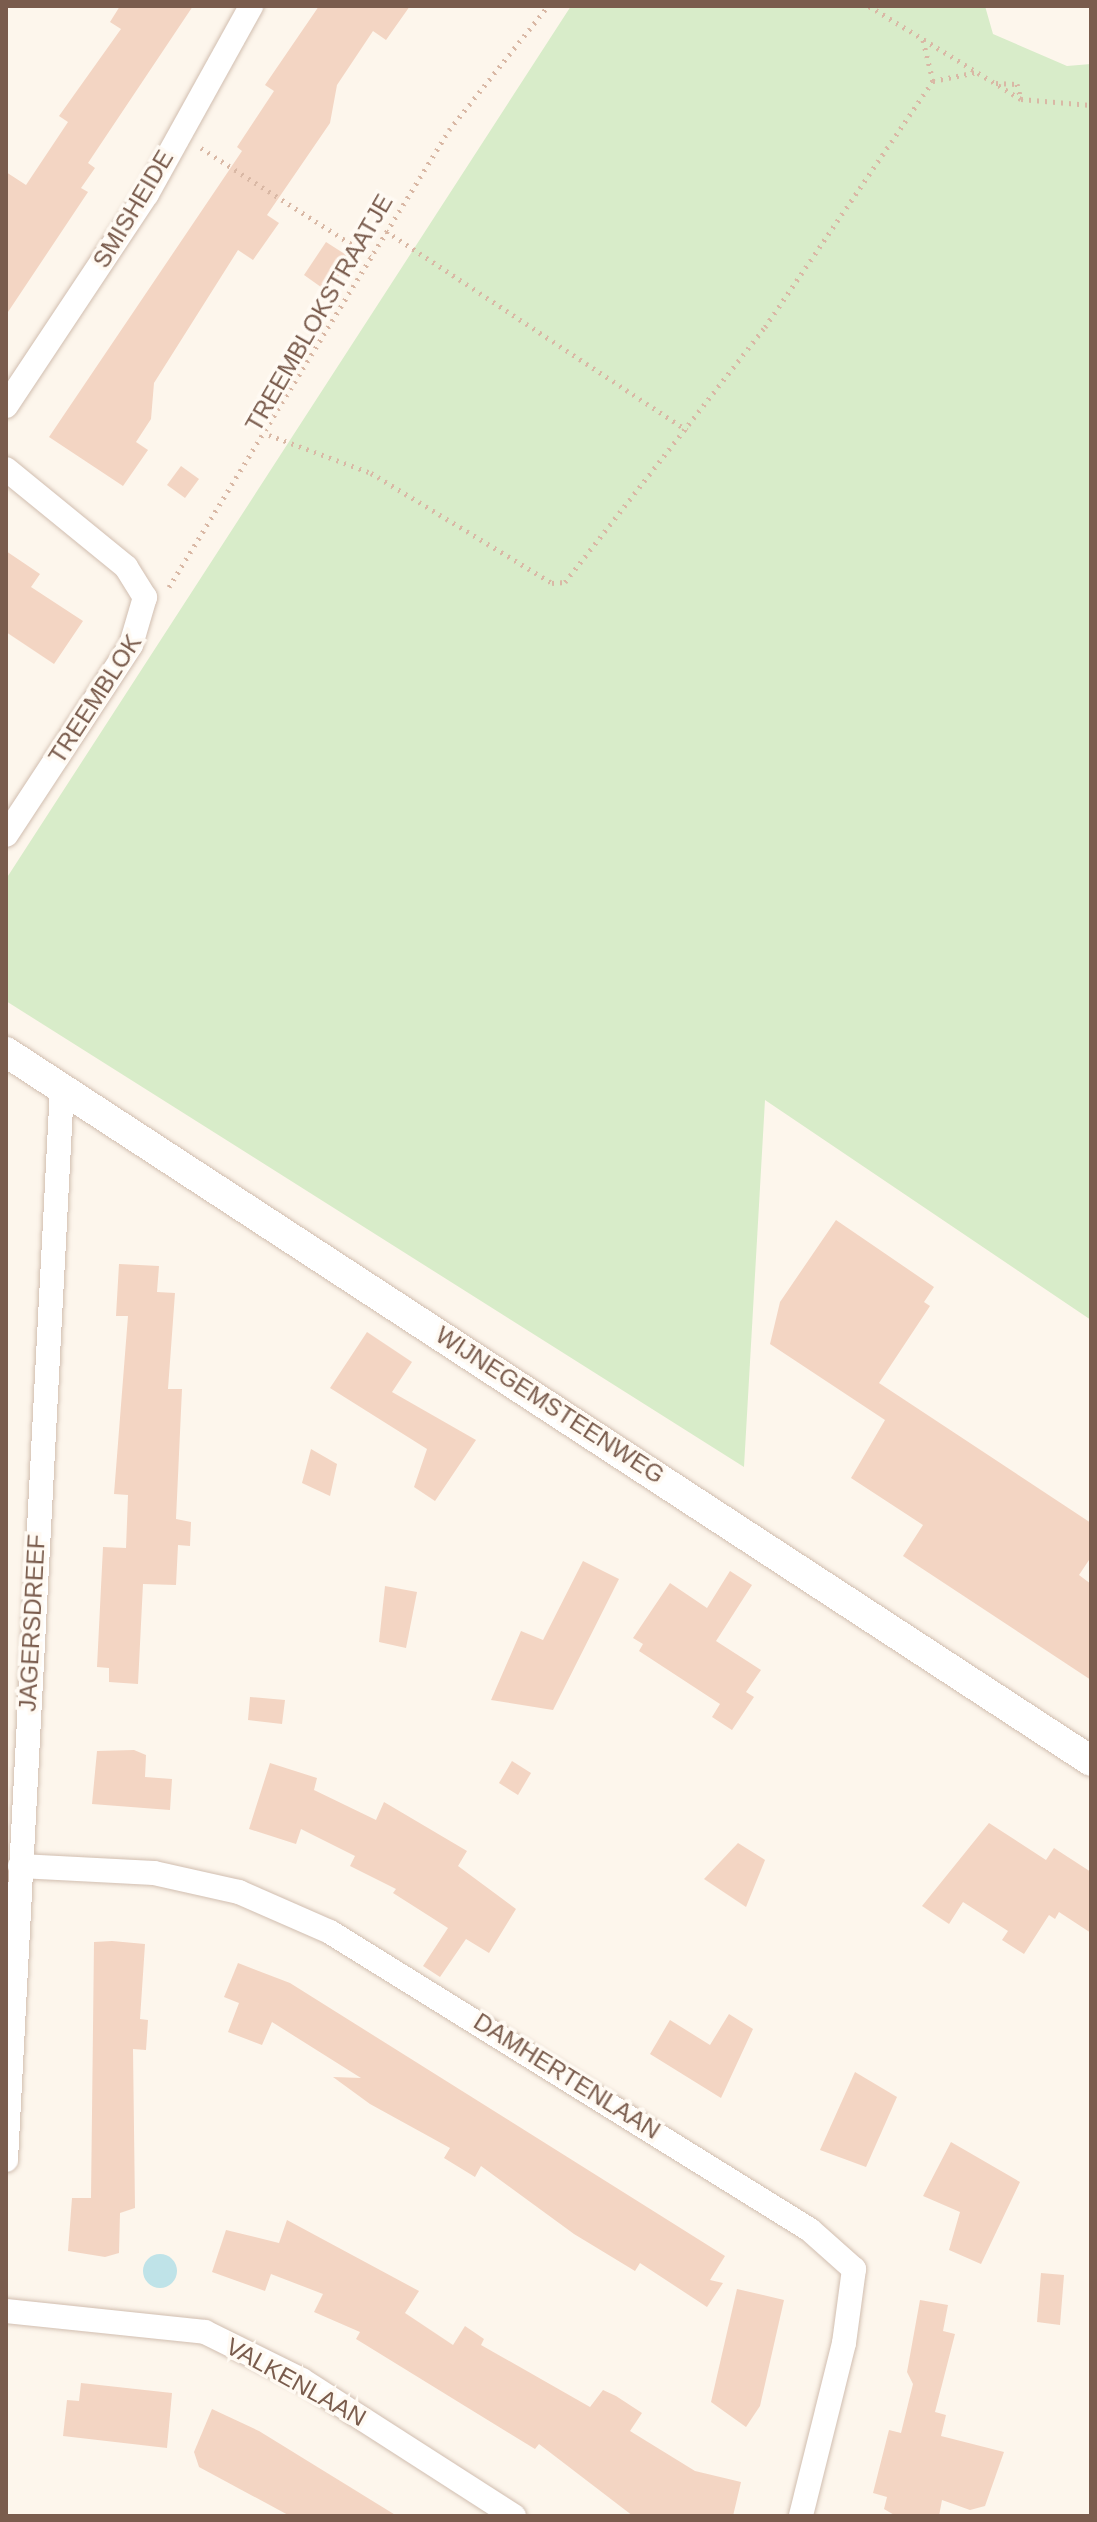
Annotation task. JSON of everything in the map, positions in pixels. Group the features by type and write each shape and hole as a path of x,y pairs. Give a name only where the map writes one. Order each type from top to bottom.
{"street":[{"name":"SMISHEIDE","path":"6,406 147,194 174,138 251,6"},
{"name":"TREEMBLOK","path":"6,469 126,567 138,581 145,611 131,645 6,835"},
{"name":"WIJNEGEMSTEENWEG","path":"6,1052 1091,1761"},
{"name":"JAGERSDREEF","path":"6,2160 62,1087"},
{"name":"DAMHERTENLAAN","path":"20,1866 154,1873 239,1892 330,1932 810,2230 854,2269 844,2343 801,2516"},
{"name":"VALKENLAAN","path":"6,2311 205,2332 302,2380 514,2516"}],"path":[{"name":"TREEMBLOKSTRAATJE","path":"166,593 269,435 370,256 449,130 548,6"},
{"path":"869,6 1021,99 1091,105"},
{"path":"923,40 933,81"},
{"path":"269,435 371,473 552,583 565,582 588,560 687,430 933,81 977,72"},
{"path":"997,85 1017,84 1021,99"},
{"path":"174,138 196,144 370,256"},
{"path":"386,231 687,430"}],"green space":[{"path":"571,6 985,6 993,34 1067,66 1091,64 1091,1320 765,1100 744,1467 6,1001 6,879"}],"water":[{"path":"160,2254 172,2259 177,2271 172,2283 160,2288 148,2283 143,2271 148,2259"}],"building":[{"path":"120,6 193,6 88,163 95,168 81,188 88,192 6,315 6,172 26,185 68,122 59,116 121,29 110,22"},
{"path":"319,6 410,6 386,40 373,31 337,85 330,123 267,215 279,223 253,260 238,250 154,383 151,419 136,442 148,450 123,486 49,437 242,151 237,147 274,91 265,85"},
{"path":"326,242 351,258 328,292 304,275"},
{"path":"181,466 199,479 185,498 167,485"},
{"path":"6,551 40,574 31,587 83,621 54,664 6,632"},
{"path":"836,1220 934,1287 924,1302 930,1306 879,1383 1091,1523 1091,1557 1079,1575 1091,1584 1091,1680 903,1556 923,1525 851,1478 885,1420 770,1344 780,1302"},
{"path":"119,1264 159,1266 157,1292 175,1293 168,1389 182,1389 176,1519 191,1522 190,1546 178,1545 176,1585 143,1584 138,1684 109,1682 109,1668 97,1667 103,1547 126,1548 128,1495 114,1494 128,1316 116,1316"},
{"path":"367,1332 412,1362 392,1392 476,1440 435,1501 414,1487 427,1449 330,1388"},
{"path":"311,1449 337,1464 330,1496 302,1483"},
{"path":"583,1561 619,1579 553,1710 491,1700 521,1631 543,1640"},
{"path":"730,1571 752,1585 716,1641 761,1670 746,1692 754,1697 732,1730 712,1717 720,1704 639,1651 643,1644 633,1638 670,1583 707,1608"},
{"path":"385,1586 417,1592 406,1648 379,1642"},
{"path":"250,1697 285,1700 282,1724 248,1720"},
{"path":"134,1750 146,1755 145,1777 172,1779 170,1810 92,1804 97,1751"},
{"path":"512,1761 531,1773 518,1795 499,1783"},
{"path":"270,1763 317,1778 314,1790 376,1820 384,1802 467,1851 458,1866 516,1909 489,1953 466,1939 440,1977 423,1966 448,1928 393,1893 396,1889 350,1866 355,1856 301,1829 296,1844 249,1829"},
{"path":"989,1823 1046,1860 1054,1848 1091,1872 1091,1933 1059,1912 1055,1919 1049,1915 1024,1954 1002,1940 1008,1931 963,1902 949,1924 922,1906"},
{"path":"738,1843 765,1860 746,1907 704,1879"},
{"path":"94,1942 145,1944 140,2019 148,2020 146,2050 133,2049 135,2208 120,2213 119,2253 105,2257 68,2251 72,2198 91,2198"},
{"path":"238,1963 290,1983 725,2256 710,2280 723,2283 707,2307 640,2263 635,2271 574,2234 481,2166 475,2177 444,2158 450,2148 370,2104 333,2077 361,2078 272,2022 262,2045 228,2032 239,2003 224,1997"},
{"path":"729,2014 753,2029 721,2098 650,2054 670,2020 710,2045"},
{"path":"855,2072 897,2097 866,2167 820,2150"},
{"path":"951,2142 1020,2182 981,2264 949,2250 960,2212 923,2196"},
{"path":"287,2220 419,2291 405,2313 453,2345 465,2326 484,2339 481,2345 590,2407 603,2390 642,2413 630,2431 695,2471 741,2482 733,2516 633,2516 539,2444 535,2449 356,2339 360,2332 314,2312 323,2294 271,2274 265,2291 212,2272 226,2230 279,2243"},
{"path":"1041,2273 1064,2275 1060,2325 1037,2322"},
{"path":"737,2289 784,2300 760,2406 746,2427 711,2402"},
{"path":"920,2300 948,2305 943,2331 955,2334 935,2412 946,2415 941,2436 1004,2452 985,2506 970,2510 942,2500 939,2516 896,2516 884,2509 887,2497 873,2493 889,2430 901,2433 913,2384 907,2372"},
{"path":"81,2383 172,2393 167,2448 63,2436 67,2400 79,2401"},
{"path":"212,2409 259,2431 397,2516 290,2516 199,2467 194,2452"}]}
